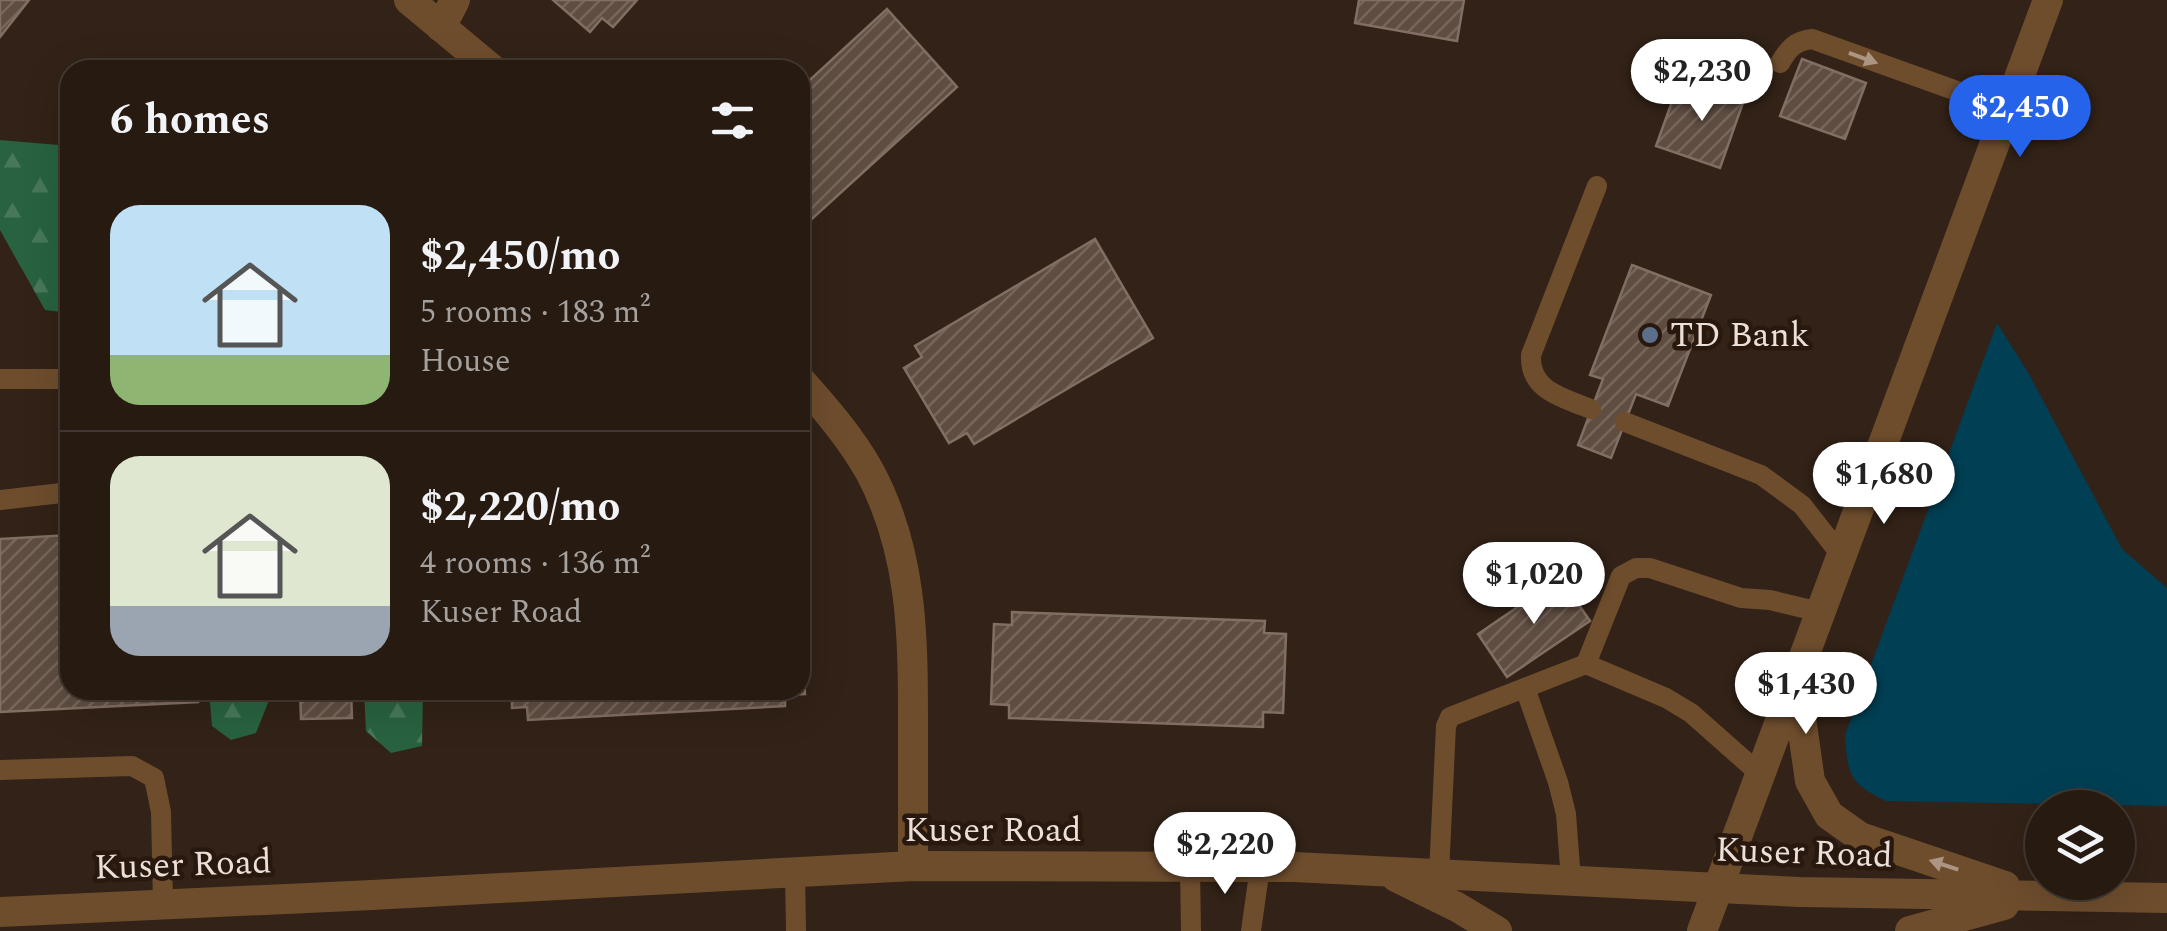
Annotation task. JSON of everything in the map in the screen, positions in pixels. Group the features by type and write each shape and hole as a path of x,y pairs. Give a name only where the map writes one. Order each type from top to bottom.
{"street":[{"path":"409,0 481,60"},
{"path":"441,27 456,0"},
{"path":"1702,931 2048,0"},
{"path":"810,391 834,417 870,472 893,525 907,582 913,640 914,866"},
{"path":"1795,680 1810,781 1830,816 1860,838 2025,892"},
{"name":"Kuser Road","path":"0,912 78,919 163,903 372,896 914,866 1260,867 1800,892 2025,896"},
{"path":"1385,872 1496,931"},
{"name":"Kuser Road","path":"2135,898 2167,898"},
{"path":"1910,931 2025,899"}],"lane":[{"path":"1780,63 1788,48 1798,41 1812,40 2007,109"},
{"path":"1592,410 1548,390 1530,369 1531,355 1597,186"},
{"path":"0,379 60,379"},
{"path":"1625,422 1761,475 1802,505 1841,555"},
{"path":"0,500 60,493"},
{"path":"1586,664 1622,576 1636,568 1650,568 1741,598 1770,600 1820,612"},
{"path":"1439,874 1446,726 1450,717 1586,664 1691,712 1760,774"},
{"path":"1524,688 1558,782 1566,814 1572,880"},
{"path":"0,770 132,766 154,778 161,812 163,903"},
{"path":"1190,867 1191,931"},
{"path":"1252,931 1260,867"},
{"path":"795,872 796,931"}],"green space":[{"path":"0,140 60,145 60,312 45,310 0,230"},
{"path":"210,700 269,700 256,733 231,740 212,726"},
{"path":"364,700 423,700 422,746 391,753 366,731"}],"water":[{"path":"1997,323 2029,374 2122,549 2167,588 2167,806 2135,805 2135,790 2025,790 2025,803 1886,801 1865,789 1853,776 1845,735"}],"building":[{"path":"0,0 29,0 0,37"},
{"path":"553,0 637,0 613,27 602,18 590,32"},
{"path":"1359,0 1464,0 1457,41 1355,23"},
{"path":"887,9 957,87 810,221 810,80"},
{"path":"1802,59 1866,83 1845,139 1780,116"},
{"path":"1699,81 1745,97 1720,168 1656,146 1674,96 1692,102"},
{"path":"1095,239 1153,338 974,444 967,433 949,443 904,368 922,357 915,346"},
{"name":"TD Bank","path":"1632,265 1711,295 1668,406 1636,394 1611,458 1578,445 1603,379 1590,375"},
{"path":"60,536 60,700 198,702 0,712 0,539"},
{"path":"1560,578 1590,621 1507,677 1478,634"},
{"path":"1012,612 1265,621 1264,633 1286,634 1283,713 1263,712 1263,727 1009,718 1009,705 991,704 994,624 1012,625"},
{"path":"300,700 351,700 352,718 301,719"},
{"path":"512,700 785,700 785,706 528,720 527,707 512,708"}],"place":[{"name":"TD Bank","path":"1650,335"}]}
